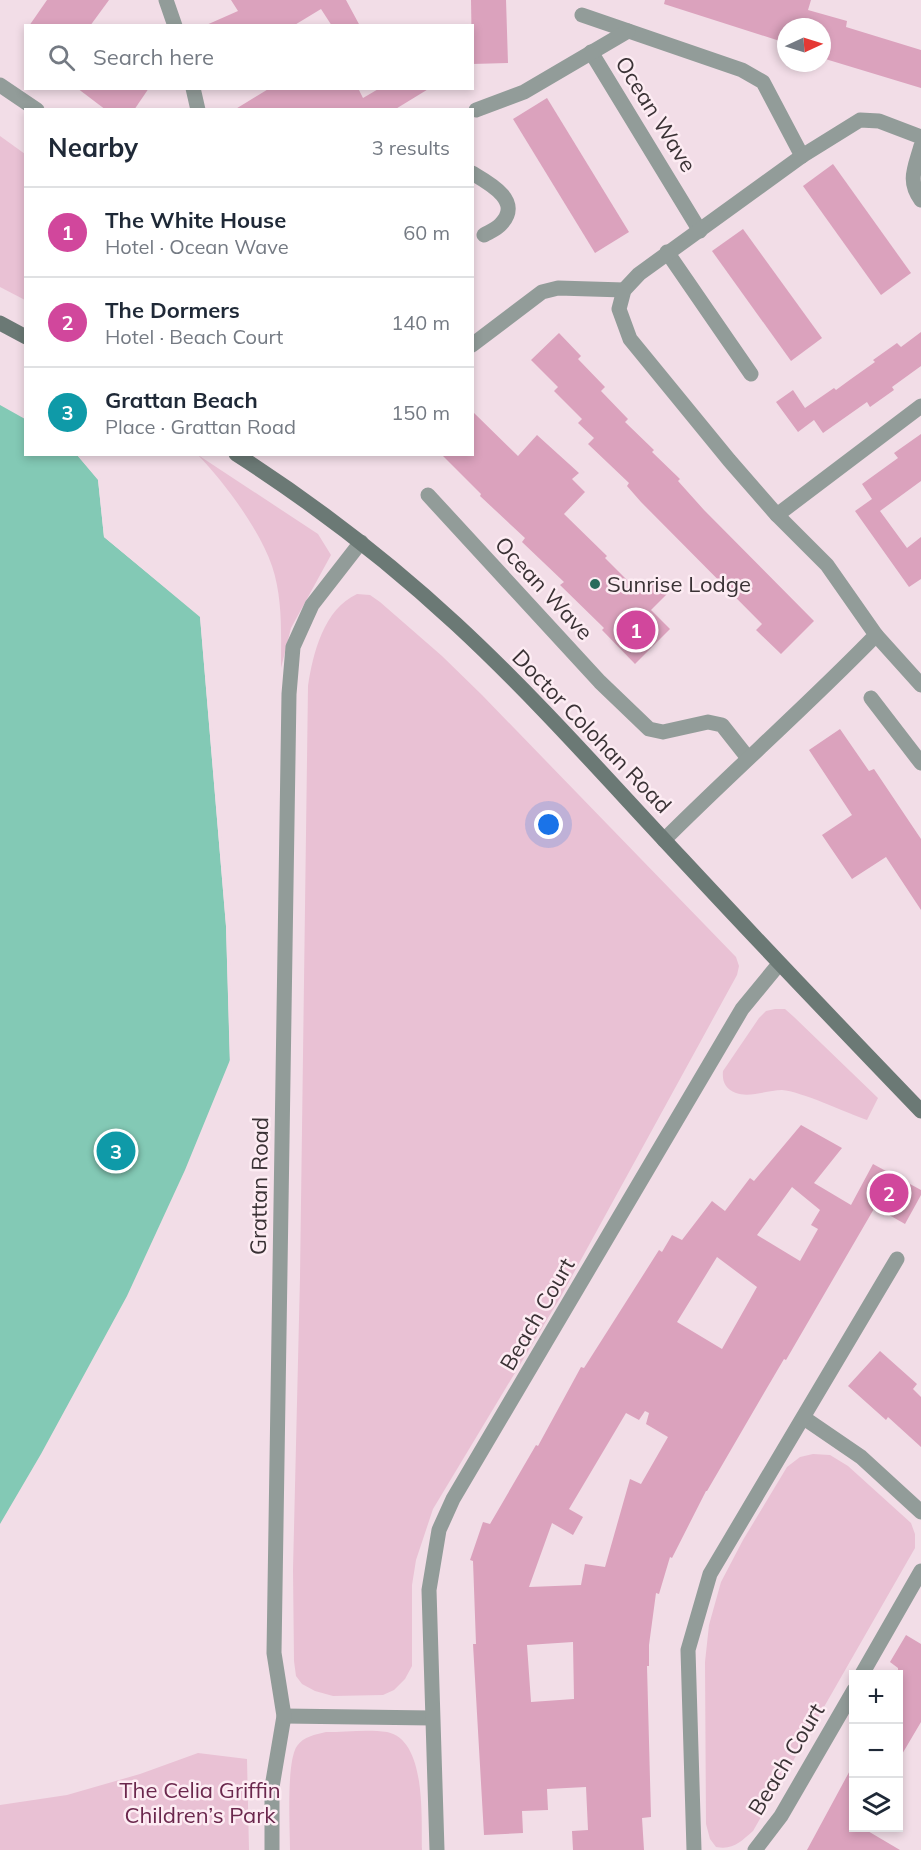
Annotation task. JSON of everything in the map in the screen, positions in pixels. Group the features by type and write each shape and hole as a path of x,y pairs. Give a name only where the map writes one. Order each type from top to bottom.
{"main road":[{"path":"0,323 24,336"},
{"name":"Doctor Colohan Road","path":"239,456 281,483 361,542 464,631 546,713 779,964 921,1111"}],"street":[{"path":"166,0 174,24"},
{"name":"Ocean Wave","path":"582,15 742,70 764,82 802,156"},
{"name":"Ocean Wave","path":"476,110 524,92 628,30"},
{"name":"Ocean Wave","path":"591,52 700,231"},
{"path":"0,85 34,108"},
{"path":"193,90 198,108"},
{"path":"921,137 879,121 860,120 802,156 700,231 667,252 639,274 624,290 619,309 630,339 777,515 827,564 876,635 921,685"},
{"path":"921,146 914,172 913,189 921,200"},
{"path":"474,174 497,188 505,198 508,211 501,224 484,235"},
{"path":"667,252 751,374"},
{"path":"474,343 542,292 558,288 624,290"},
{"path":"777,515 921,406"},
{"name":"Ocean Wave","path":"428,495 600,682 649,729 663,732 708,722 722,725 748,758"},
{"name":"Grattan Road","path":"272,1850 272,1787 284,1716 274,1653 289,694 293,647 312,605 361,542"},
{"path":"664,840 748,758 826,687 876,635"},
{"path":"871,699 916,744 921,763"},
{"name":"Beach Court","path":"437,1850 429,1590 439,1530 448,1509 742,1009 779,964"},
{"path":"694,1850 688,1650 710,1574 897,1259"},
{"path":"804,1418 861,1457 921,1512"},
{"path":"864,1670 921,1571"},
{"name":"Beach Court","path":"755,1850 781,1816 849,1699"},
{"path":"284,1716 432,1718"}],"green space":[{"path":"0,136 24,153 24,299 0,287"},
{"path":"199,456 318,534 331,555 291,628 281,668 280,604 276,578 259,537 219,479"},
{"path":"357,594 370,595 380,602 442,656 736,957 739,966 737,975 560,1298 433,1509 416,1560 412,1585 412,1666 405,1679 394,1690 383,1695 333,1696 315,1691 302,1684 296,1676 294,1661 293,1570 300,1277 308,686 317,646 328,621 336,610"},
{"path":"785,1009 878,1098 867,1120 790,1091 741,1094 727,1087 723,1071 759,1018 766,1011"},
{"path":"813,1454 830,1455 848,1466 911,1523 915,1534 915,1548 753,1831 732,1846 716,1847 710,1839 706,1824 705,1662 709,1625 721,1582 743,1540 787,1467 800,1457"},
{"path":"326,1732 387,1732 400,1738 409,1749 419,1782 422,1850 290,1850 290,1780 294,1754 297,1746 303,1740"},
{"name":"The Celia Griffin Children’s Park","path":"198,1753 247,1759 249,1850 0,1850 0,1805 67,1795 140,1774"}],"shaded area":[{"path":"0,405 24,418 24,456 78,456 98,479 104,537 200,616 226,926 230,1060 185,1170 127,1296 0,1524"}],"pier":[{"path":"78,456 83,456 101,479 107,536 203,616 229,926 233,1060 230,1067 226,926 200,617 104,537 98,480"}],"building":[{"path":"47,0 109,0 91,24 30,24"},
{"path":"231,0 346,0 359,24 331,24 321,9 296,24 209,24 238,11"},
{"path":"471,0 506,0 508,63 474,64 474,24 471,24"},
{"path":"665,0 811,0 808,10 847,21 846,27 921,50 921,88 831,61 831,18 777,18 777,40 664,4"},
{"path":"80,90 148,90 135,108 103,108"},
{"path":"267,90 359,90 363,98 377,90 427,90 397,108 237,108"},
{"path":"547,98 629,232 595,253 513,119"},
{"path":"833,164 911,273 881,295 803,186"},
{"path":"743,229 822,338 791,361 712,251"},
{"path":"921,332 921,366 892,387 894,390 870,407 867,402 823,433 814,420 798,432 776,402 793,390 805,408 834,388 836,390 897,343 901,347"},
{"path":"559,333 581,356 578,359 605,387 601,391 628,419 625,422 654,450 652,452 680,479 678,481 704,510 814,621 781,654 756,630 762,624 641,502 627,486 629,483 588,444 594,438 578,423 582,419 554,391 558,387 531,360"},
{"path":"474,413 518,456 537,435 579,473 572,479 585,492 564,514 607,556 605,558 640,593 657,575 671,590 651,610 670,629 635,664 602,630 604,628 560,585 564,582 522,542 525,538 480,496 481,494 443,456 474,456"},
{"path":"921,434 921,481 880,511 907,548 921,537 921,579 909,587 855,511 872,499 862,484 898,458 894,453"},
{"path":"840,729 869,771 874,769 921,839 921,910 886,857 852,879 822,835 852,815 809,750"},
{"path":"801,1125 842,1148 814,1183 851,1205 873,1164 921,1190 921,1195 905,1224 875,1207 706,1491 672,1558 670,1557 659,1594 656,1593 649,1645 649,1666 647,1666 651,1817 642,1818 644,1850 573,1850 572,1831 588,1830 586,1787 547,1789 548,1810 522,1811 523,1833 484,1835 473,1644 476,1644 473,1561 470,1560 483,1522 490,1524 536,1445 538,1446 581,1367 584,1368 659,1250 662,1252 672,1235 682,1240 712,1201 725,1211 750,1178 754,1181","holes":["792,1187 820,1210 811,1225 818,1229 800,1261 757,1235","717,1257 757,1287 722,1349 677,1322","645,1411 649,1413 646,1424 668,1437 641,1484 630,1479 605,1567 585,1564 581,1585 529,1587 552,1523 573,1535 583,1517 569,1509 626,1413 639,1420","573,1642 574,1699 531,1702 527,1645"]},
{"path":"880,1351 917,1384 913,1389 921,1397 921,1447 888,1417 886,1420 848,1386"},
{"path":"906,1635 921,1644 921,1722 903,1753 903,1670 898,1670 890,1662"},
{"path":"849,1772 849,1832 869,1832 900,1850 807,1850"}],"place":[{"name":"Sunrise Lodge","path":"595,584"},
{"name":"The White House","path":"636,630"},
{"name":"Grattan Beach","path":"116,1151"},
{"name":"The Dormers","path":"889,1193"}]}
